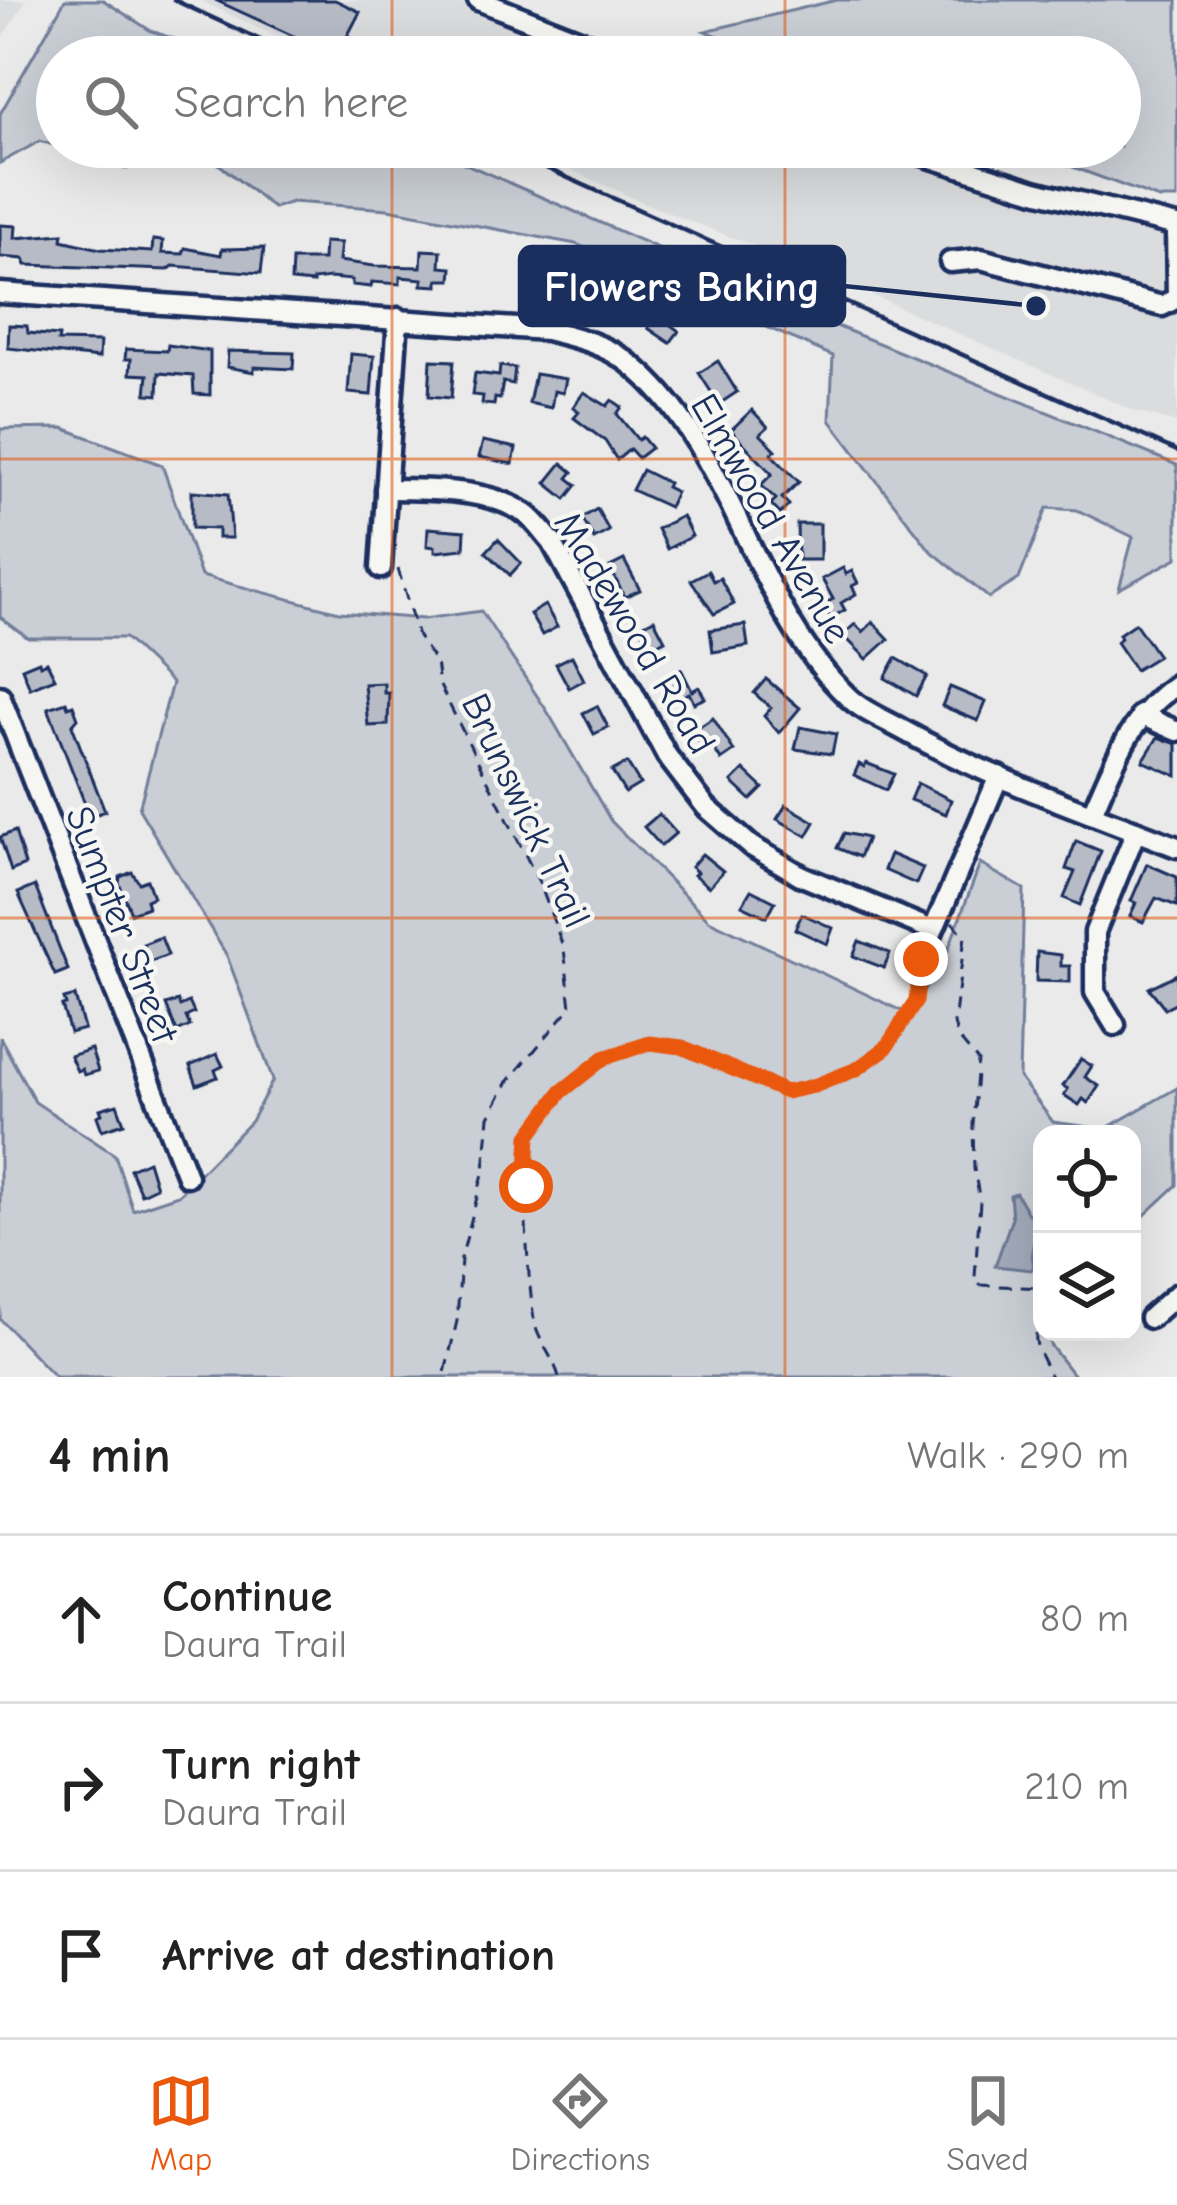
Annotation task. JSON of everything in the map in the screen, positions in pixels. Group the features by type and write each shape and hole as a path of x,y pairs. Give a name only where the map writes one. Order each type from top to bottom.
{"street":[{"path":"478,0 570,36"},
{"path":"950,262 981,260 1162,306 1177,298 1176,226 963,168"},
{"name":"Elmwood Avenue","path":"0,293 546,330 588,341 628,362 664,398 697,443 783,612 812,659 850,700 999,776 1177,847"},
{"path":"388,564 386,489 398,318"},
{"name":"Madewood Road","path":"386,489 500,501 528,515 552,542 667,756 706,807 751,846 802,877 935,923"},
{"path":"1092,813 1128,731 1177,684"},
{"name":"Sumpter Street","path":"0,695 187,1176"},
{"path":"1141,715 1177,731"},
{"path":"921,959 999,776"},
{"path":"1115,1025 1095,992 1095,932 1136,831"},
{"path":"1150,1318 1177,1294"}],"path":[{"name":"Brunswick Trail","path":"388,564 418,637 436,662 439,684 540,884 564,950 571,1007 507,1083 489,1117 484,1170 461,1259 457,1321 444,1377"},
{"path":"935,923 951,921 964,936 954,1023 957,1036 978,1061 973,1124 980,1201 975,1277 980,1285 1033,1288"},
{"path":"560,1377 536,1330 526,1186 529,1136 561,1092 604,1058 650,1043 682,1047 786,1092 814,1086 857,1069 886,1048 916,1001 921,959"},
{"path":"1034,1341 1052,1377"}],"shaded area":[{"path":"0,0 26,0 0,42"},
{"path":"65,0 103,0 166,36 44,36"},
{"path":"199,0 453,0 544,36 277,36"},
{"path":"837,0 1177,0 1177,199 1159,199 1076,168 1141,168 1141,36 718,36 705,31"},
{"path":"36,51 36,143 0,163 0,114"},
{"path":"224,168 475,168 834,325 1177,465 1177,558 1119,589 1133,537 1077,510 1047,508 1019,579 989,598 930,550 830,420 833,356 576,244 388,209 292,202 273,208"},
{"path":"567,168 926,168 1035,204 1177,239 1177,423 1137,412 806,266"},
{"path":"63,428 162,465 201,576 339,612 423,619 481,611 549,714 611,821 709,920 906,1013 942,966 980,864 1024,889 1019,1077 1053,1122 1075,1125 1033,1125 1033,1341 1050,1341 1075,1377 55,1377 0,1319 0,1037 35,1102 115,1155 133,1210 178,1195 251,1121 273,1080 227,956 139,809 172,683 125,638 28,638 0,617 0,429"},
{"path":"1177,1088 1177,1185 1141,1219 1141,1125 1112,1125"}],"water":[{"path":"1016,1193 1028,1214 1033,1213 1031,1270 995,1266 1012,1218 1010,1195"}],"building":[{"path":"215,0 335,0 360,12 347,36 293,36"},
{"path":"0,225 16,226 15,238 63,234 62,240 100,249 152,252 153,240 163,241 162,253 183,254 185,248 221,255 222,249 264,248 261,273 173,266 168,270 26,265 24,259 0,257"},
{"path":"324,242 341,243 339,261 374,266 421,267 422,250 441,251 440,267 452,268 451,280 438,280 438,286 400,277 400,284 372,282 371,287 330,278 313,283 291,281 292,260 323,260"},
{"path":"657,315 679,331 670,343 648,328"},
{"path":"9,325 27,326 28,333 59,336 58,341 100,342 99,358 8,348"},
{"path":"168,345 210,351 210,395 194,394 193,376 159,373 158,395 146,394 148,375 130,374 126,349 167,351"},
{"path":"228,351 294,353 293,369 254,367 254,372 227,367"},
{"path":"351,354 374,356 371,395 348,393"},
{"path":"431,360 454,361 451,398 429,396"},
{"path":"718,361 737,392 719,404 699,373"},
{"path":"500,366 515,368 513,384 503,382 494,405 482,404 483,396 472,395 475,373 499,376"},
{"path":"535,374 566,379 563,393 554,391 551,408 529,403"},
{"path":"584,392 607,406 612,400 622,407 617,414 651,448 638,458 630,449 617,460 605,441 574,418 579,412 573,407"},
{"path":"752,410 768,427 760,434 776,450 771,454 799,482 782,498 789,505 780,514 771,504 776,499 761,485 772,474 731,430"},
{"path":"483,441 516,448 513,464 479,457"},
{"path":"562,463 573,472 568,478 577,485 566,499 546,483"},
{"path":"642,470 676,492 669,507 632,490"},
{"path":"192,491 228,494 232,538 218,538 218,529 192,528"},
{"path":"597,509 609,531 594,539 582,518"},
{"path":"682,516 692,536 667,549 657,529"},
{"path":"797,524 820,524 820,560 798,560"},
{"path":"428,528 465,531 464,549 435,552 435,547 427,546"},
{"path":"498,539 521,563 510,575 486,552"},
{"path":"624,560 640,590 624,597 610,567"},
{"path":"843,568 846,574 852,571 858,583 852,586 856,594 841,603 845,610 831,618 823,605 833,599 822,579"},
{"path":"708,571 713,581 720,578 734,604 714,614 691,580"},
{"path":"545,605 557,627 542,635 530,614"},
{"path":"654,619 665,640 651,647 640,626"},
{"path":"873,622 889,639 867,659 843,635 855,624 863,632"},
{"path":"1135,623 1158,656 1135,670 1116,642"},
{"path":"745,625 748,646 713,652 710,630"},
{"path":"572,656 584,680 569,688 556,664"},
{"path":"896,658 927,676 916,696 885,678"},
{"path":"39,661 40,665 47,662 55,678 30,688 22,668"},
{"path":"681,669 692,691 699,687 705,698 694,703 689,693 677,699 665,677"},
{"path":"766,679 800,708 779,733 764,716 771,708 754,693"},
{"path":"384,683 384,693 389,693 388,725 368,726 364,684"},
{"path":"950,687 986,702 978,721 942,706"},
{"path":"66,702 68,707 73,705 78,718 72,725 105,811 90,817 48,708"},
{"path":"597,706 608,727 594,734 583,713"},
{"path":"713,718 734,751 721,760 713,747 703,747 696,736 695,730"},
{"path":"800,727 836,734 832,754 795,749"},
{"path":"1158,737 1177,744 1177,776 1143,761"},
{"path":"627,763 640,784 625,793 612,771"},
{"path":"866,763 894,774 886,790 854,775 859,764 864,767"},
{"path":"744,770 763,788 751,800 732,782"},
{"path":"917,783 951,800 946,814 910,800"},
{"path":"786,805 815,822 807,836 777,819"},
{"path":"659,814 676,833 661,846 644,827"},
{"path":"15,831 25,865 11,871 0,837"},
{"path":"844,833 867,838 859,857 837,848"},
{"path":"1076,841 1101,851 1080,905 1064,898 1075,872 1066,869"},
{"path":"702,854 723,871 709,887 691,867"},
{"path":"890,854 923,868 916,884 884,870"},
{"path":"1147,864 1177,877 1177,906 1156,898 1143,922 1130,916 1136,903 1131,901"},
{"path":"132,872 139,883 147,880 153,897 146,900 148,907 131,913 119,883 120,877"},
{"path":"35,886 68,970 55,975 18,893"},
{"path":"751,890 775,902 767,917 742,905"},
{"path":"802,914 833,928 827,944 795,929"},
{"path":"161,937 168,955 150,962 143,944"},
{"path":"859,941 890,953 884,968 853,956"},
{"path":"1037,952 1061,955 1061,966 1070,966 1070,982 1036,981"},
{"path":"1177,974 1177,1002 1165,1008 1149,988"},
{"path":"75,996 84,1029 70,1033 62,1006 64,999"},
{"path":"178,1001 180,1006 189,1002 194,1013 186,1017 190,1026 177,1032 166,1005"},
{"path":"91,1049 98,1071 84,1075 70,1056"},
{"path":"217,1054 223,1066 215,1070 218,1077 197,1085 190,1066"},
{"path":"1081,1059 1092,1066 1085,1077 1099,1086 1088,1103 1083,1099 1079,1105 1064,1095 1068,1089 1063,1086"},
{"path":"117,1104 124,1123 102,1130 97,1116 102,1114 100,1109"},
{"path":"148,1161 156,1187 141,1194 130,1169"}],"railway":[{"path":"174,0 252,36"},
{"path":"546,168 1177,451"}],"place":[{"name":"Flowers Baking","path":"1036,306"}],"route":[{"path":"526,1186 529,1136 561,1092 604,1058 650,1043 682,1047 786,1092 814,1086 857,1069 886,1048 916,1001 921,959"}]}
